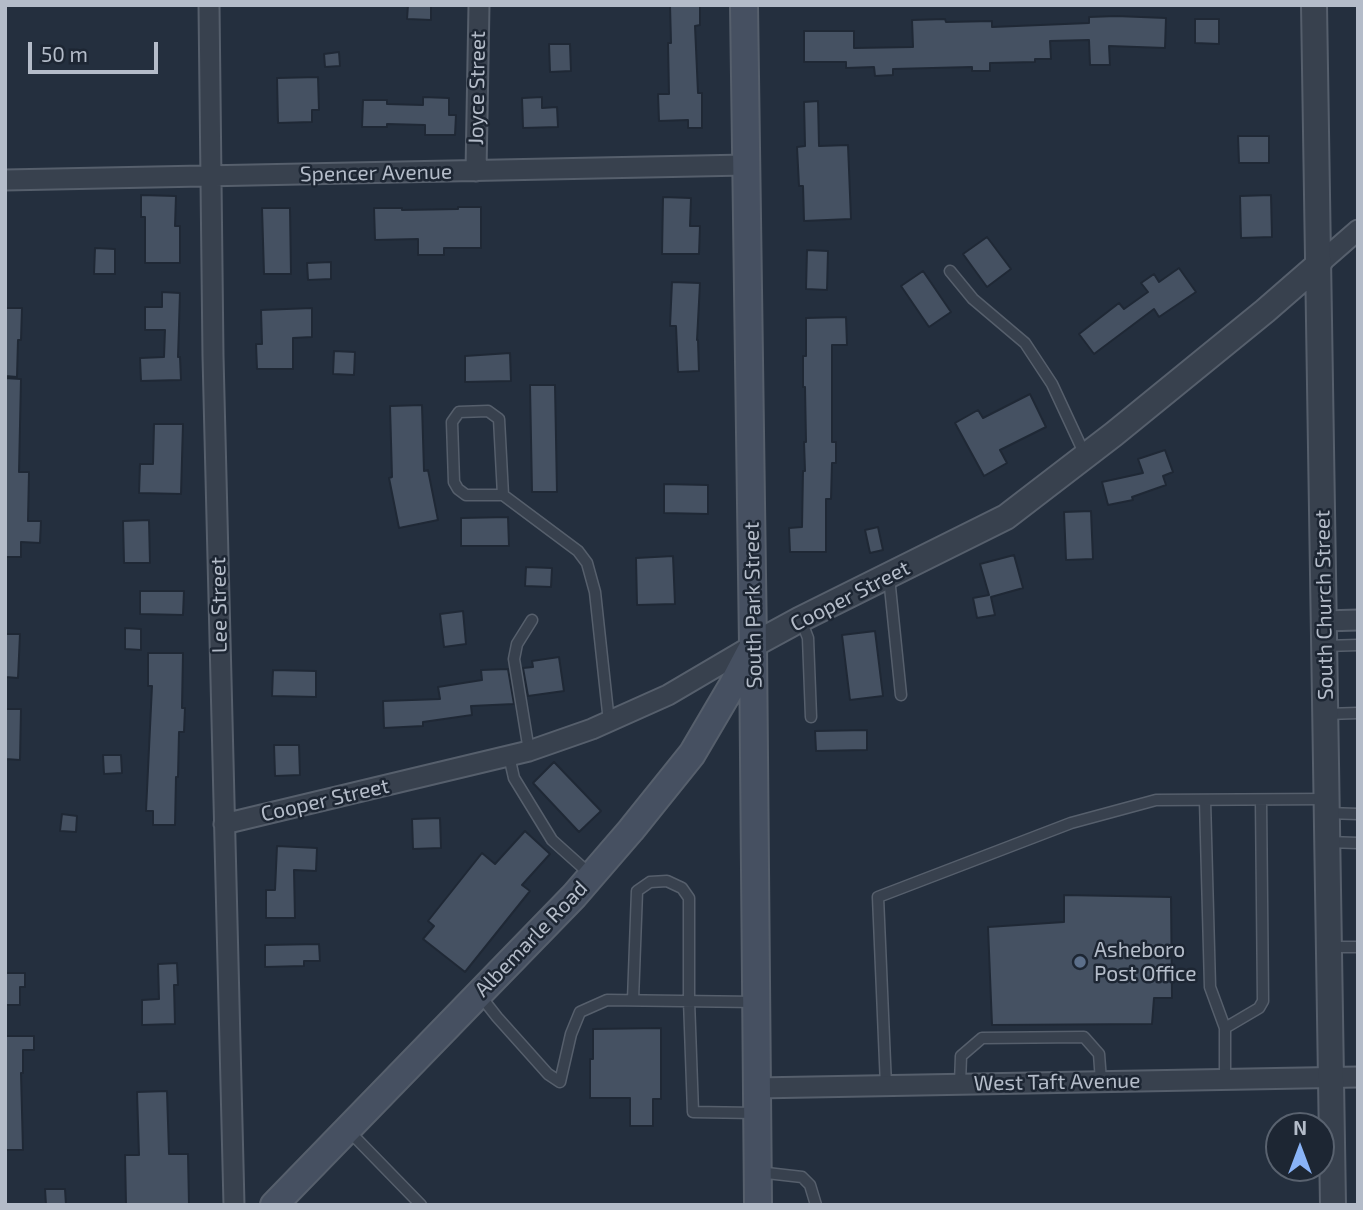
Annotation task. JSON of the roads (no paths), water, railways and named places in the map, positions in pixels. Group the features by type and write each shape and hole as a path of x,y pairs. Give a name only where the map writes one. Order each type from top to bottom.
{"main road":[{"name":"South Park Street","path":"744,5 754,645 758,1205"},
{"name":"Albemarle Road","path":"274,1205 591,876 631,830 692,754 754,645"}],"street":[{"name":"Lee Street","path":"209,5 213,356 234,1205"},
{"name":"Joyce Street","path":"475,171 479,5"},
{"name":"South Church Street","path":"1314,5 1333,1205"},
{"name":"Spencer Avenue","path":"5,180 746,165"},
{"name":"Cooper Street","path":"224,824 529,751 592,729 668,695 801,619 844,603 889,576 1006,517 1254,320 1358,230"},
{"path":"1324,621 1358,620"},
{"name":"West Taft Avenue","path":"757,1100 886,1086 1358,1077"}],"lane":[{"path":"950,271 973,299 1025,343 1052,384 1085,455"},
{"path":"503,495 499,419 488,411 459,412 452,422 454,482 458,489 466,495 503,495 578,551 587,563 595,592 609,722"},
{"path":"889,576 901,695"},
{"path":"801,619 808,638 811,717"},
{"path":"529,751 514,659 517,644 532,620"},
{"path":"1324,646 1358,645"},
{"path":"1325,714 1358,713"},
{"path":"509,756 514,778 552,840 591,876"},
{"path":"886,1086 878,897 1071,823 1156,800 1261,800 1327,806 1358,814"},
{"path":"1205,800 1210,988 1225,1028 1225,1079"},
{"path":"1225,1028 1259,1009 1263,1001 1261,800"},
{"path":"1327,842 1358,843"},
{"path":"633,1000 637,891 650,882 667,881 682,888 689,898 693,1112 757,1100"},
{"path":"1328,947 1358,947"},
{"path":"479,993 548,1074 560,1082 571,1034 580,1012 607,1000 756,1002"},
{"path":"960,1084 961,1056 982,1038 1084,1037 1099,1054 1101,1081"},
{"path":"348,1129 421,1205"},
{"path":"758,1172 802,1177 810,1185 816,1205"}],"place":[{"name":"Asheboro Post Office","path":"1080,962"}]}
